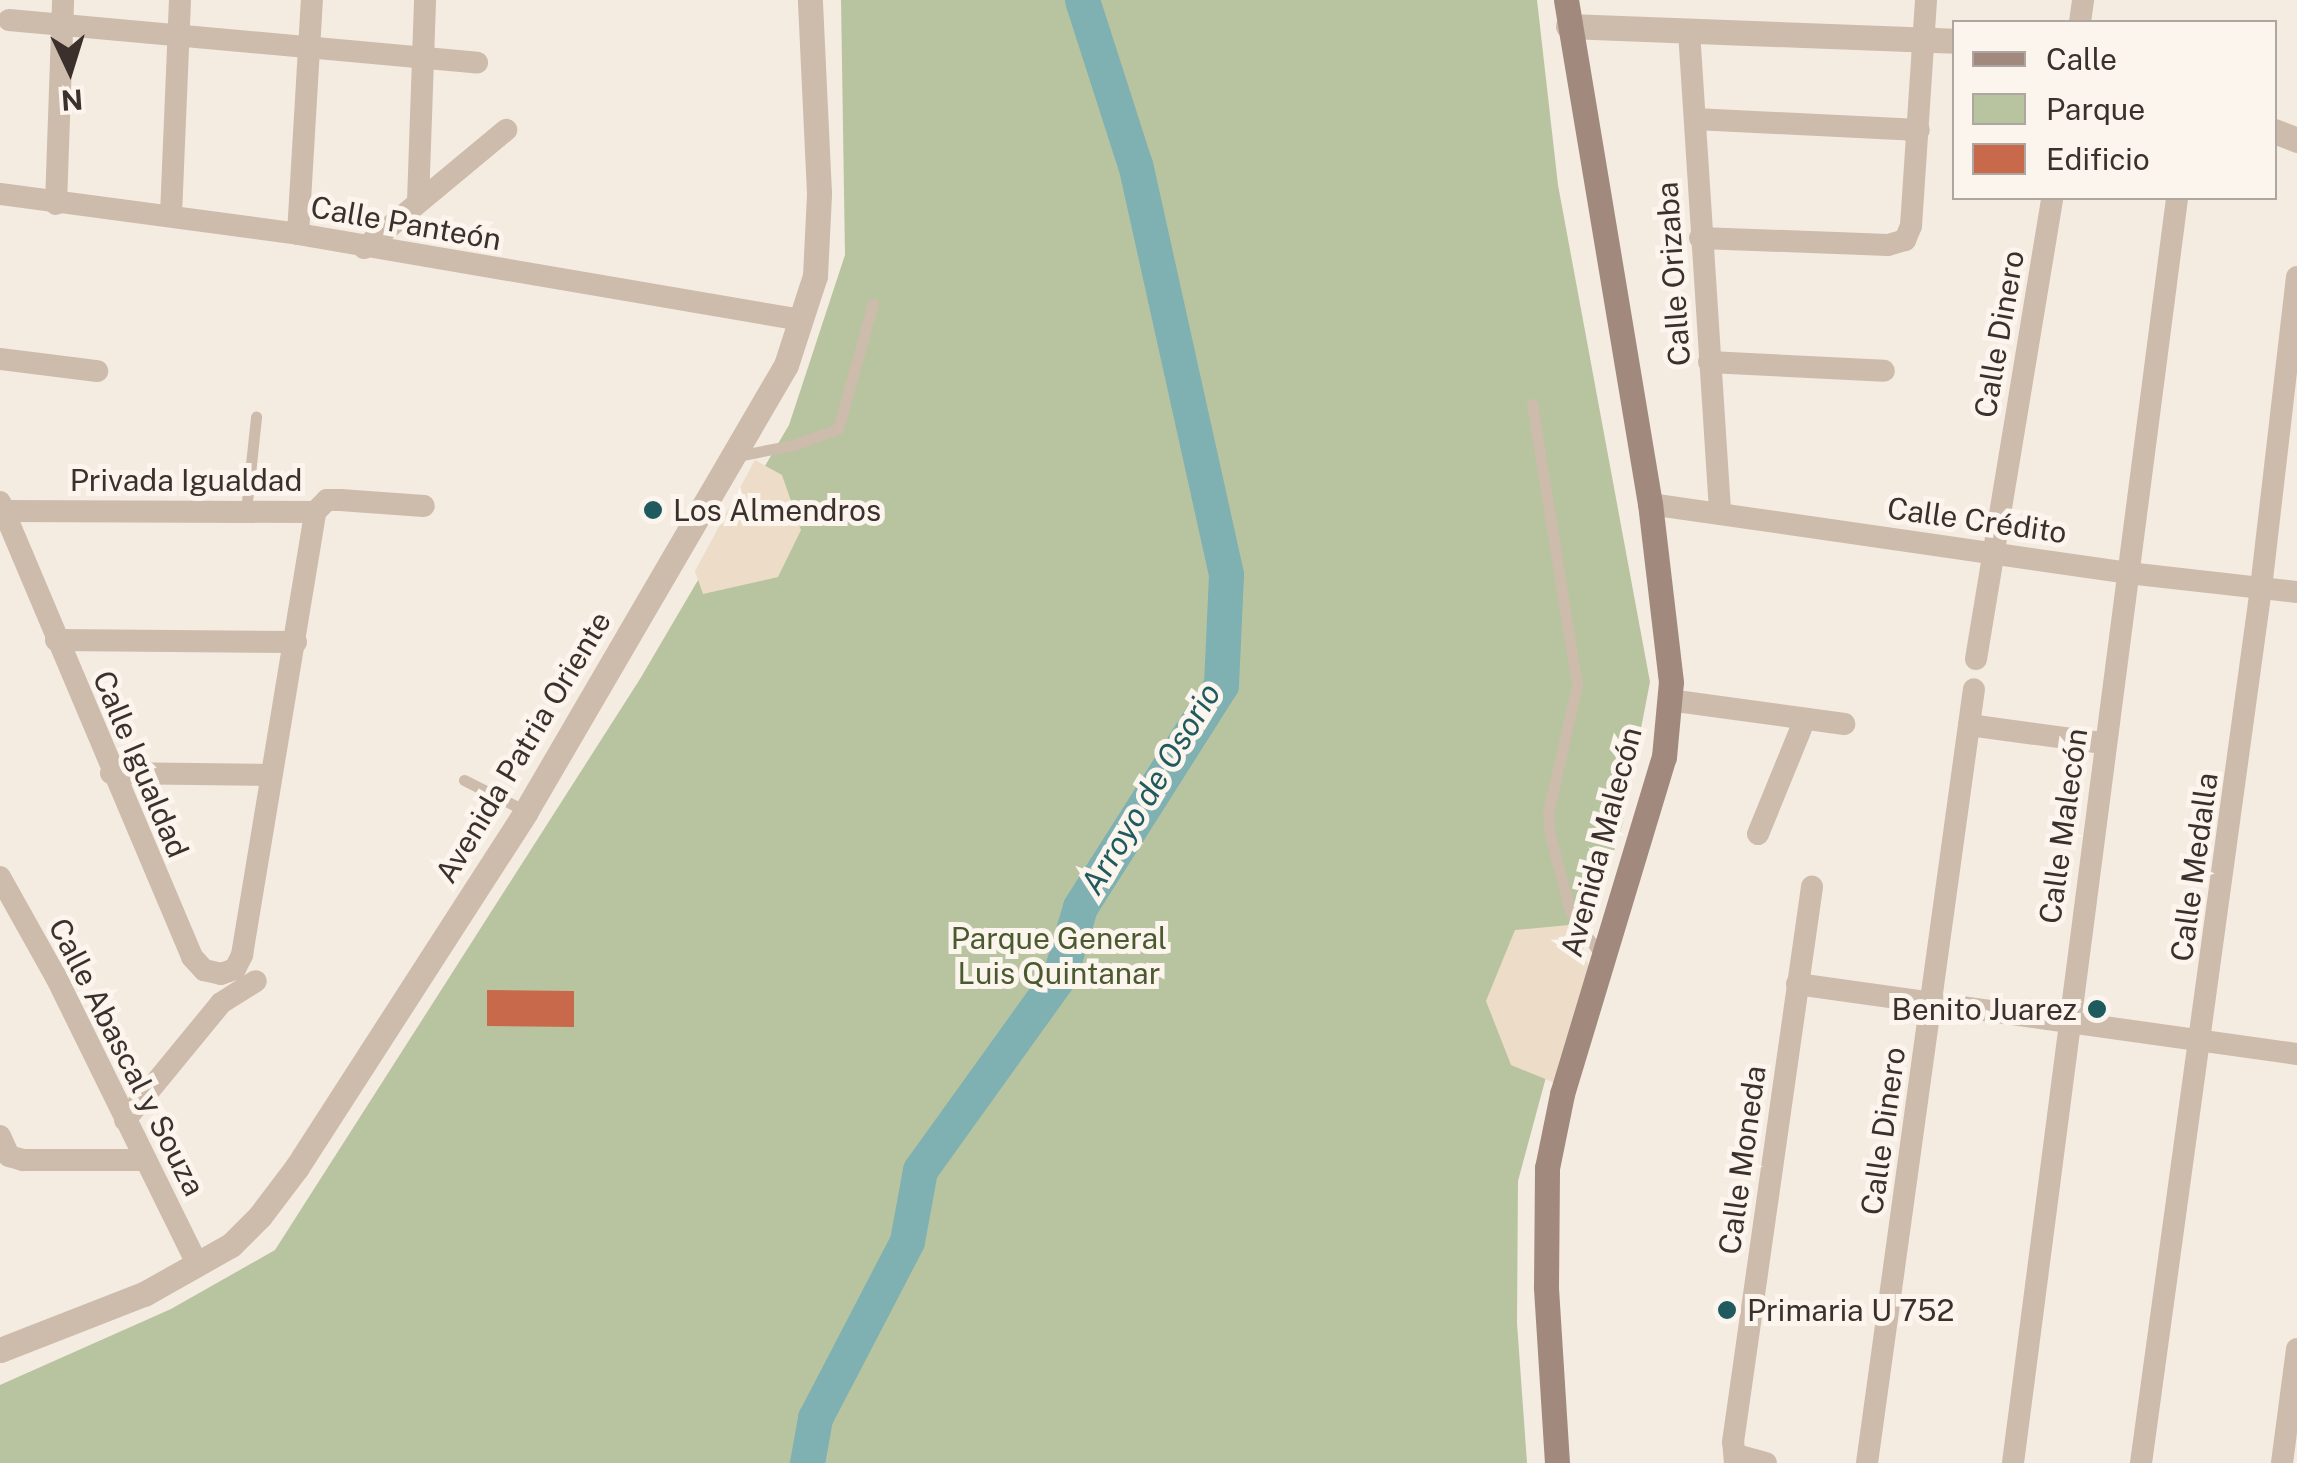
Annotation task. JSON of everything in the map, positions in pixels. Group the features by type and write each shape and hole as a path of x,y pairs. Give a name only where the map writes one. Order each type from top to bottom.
{"main road":[{"name":"Avenida Malecón","path":"1557,1463 1546,1286 1547,1168 1562,1094 1664,757 1671,682 1650,504 1566,0"}],"street":[{"path":"56,204 64,0"},
{"path":"171,216 180,0"},
{"path":"298,234 312,0"},
{"path":"418,202 425,0"},
{"name":"Avenida Patria Oriente","path":"0,1350 144,1294 198,1266 241,1235 297,1167 526,811 786,365 815,276 819,193 810,0"},
{"path":"1700,238 1888,246 1905,240 1912,226 1926,0"},
{"path":"9,20 476,63"},
{"path":"1568,26 1952,41"},
{"name":"Calle Orizaba","path":"1689,31 1720,514"},
{"path":"1694,119 1918,130"},
{"path":"364,248 506,130"},
{"name":"Calle Panteón","path":"0,194 298,234 801,320"},
{"name":"Calle Dinero","path":"1976,658 2052,200"},
{"name":"Calle Malecón","path":"2014,1463 2067,1022 2176,200"},
{"name":"Calle Medalla","path":"2141,1463 2261,588 2297,277"},
{"path":"0,359 97,371"},
{"path":"1709,362 1884,370"},
{"name":"Privada Igualdad","path":"2,506 315,512 327,500 424,506"},
{"name":"Calle Crédito","path":"1650,504 2128,573 2297,592"},
{"name":"Calle Igualdad","path":"2,506 11,563 56,640 192,957 204,970 220,974 235,969 242,955 272,775"},
{"path":"111,773 272,775 315,512"},
{"path":"56,640 296,642"},
{"name":"Calle Dinero","path":"1867,1463 1974,689"},
{"path":"1669,700 1844,724"},
{"path":"1758,834 1805,719"},
{"path":"1970,725 2103,744"},
{"name":"Calle Abascal y Souza","path":"0,877 56,977 198,1266"},
{"name":"Calle Moneda","path":"1736,1459 1733,1442 1812,887"},
{"path":"125,1120 221,1003 256,981"},
{"path":"1796,984 2297,1054"},
{"path":"0,1136 9,1156 23,1160 145,1160"},
{"path":"2282,1463 2297,1350"},
{"path":"1736,1459 1766,1463"}],"lane":[{"path":"734,456 793,445 838,429 873,304"},
{"path":"1532,404 1577,685 1548,813 1550,835 1570,911 1603,960"},
{"path":"246,511 256,417"},
{"path":"464,780 526,811"}],"green space":[{"name":"Parque General Luis Quintanar","path":"841,0 1537,0 1558,185 1650,682 1622,826 1566,1003 1518,1181 1517,1323 1527,1463 0,1463 0,1385 171,1309 275,1250 640,679 789,425 845,255"}],"shaded area":[{"path":"755,460 782,475 801,530 778,577 703,594 695,571"},
{"path":"1569,925 1590,968 1555,1083 1511,1065 1486,1001 1515,930"}],"building":[{"path":"487,990 574,991 574,1027 487,1026"}],"waterway":[{"name":"Arroyo de Osorio","path":"807,1463 815,1418 907,1241 920,1170 1060,975 1080,907 1221,685 1226,574 1135,165 1082,0"}],"place":[{"name":"Los Almendros","path":"653,510"},
{"name":"Benito Juarez","path":"2097,1009"},
{"name":"Primaria U 752","path":"1727,1310"}]}
